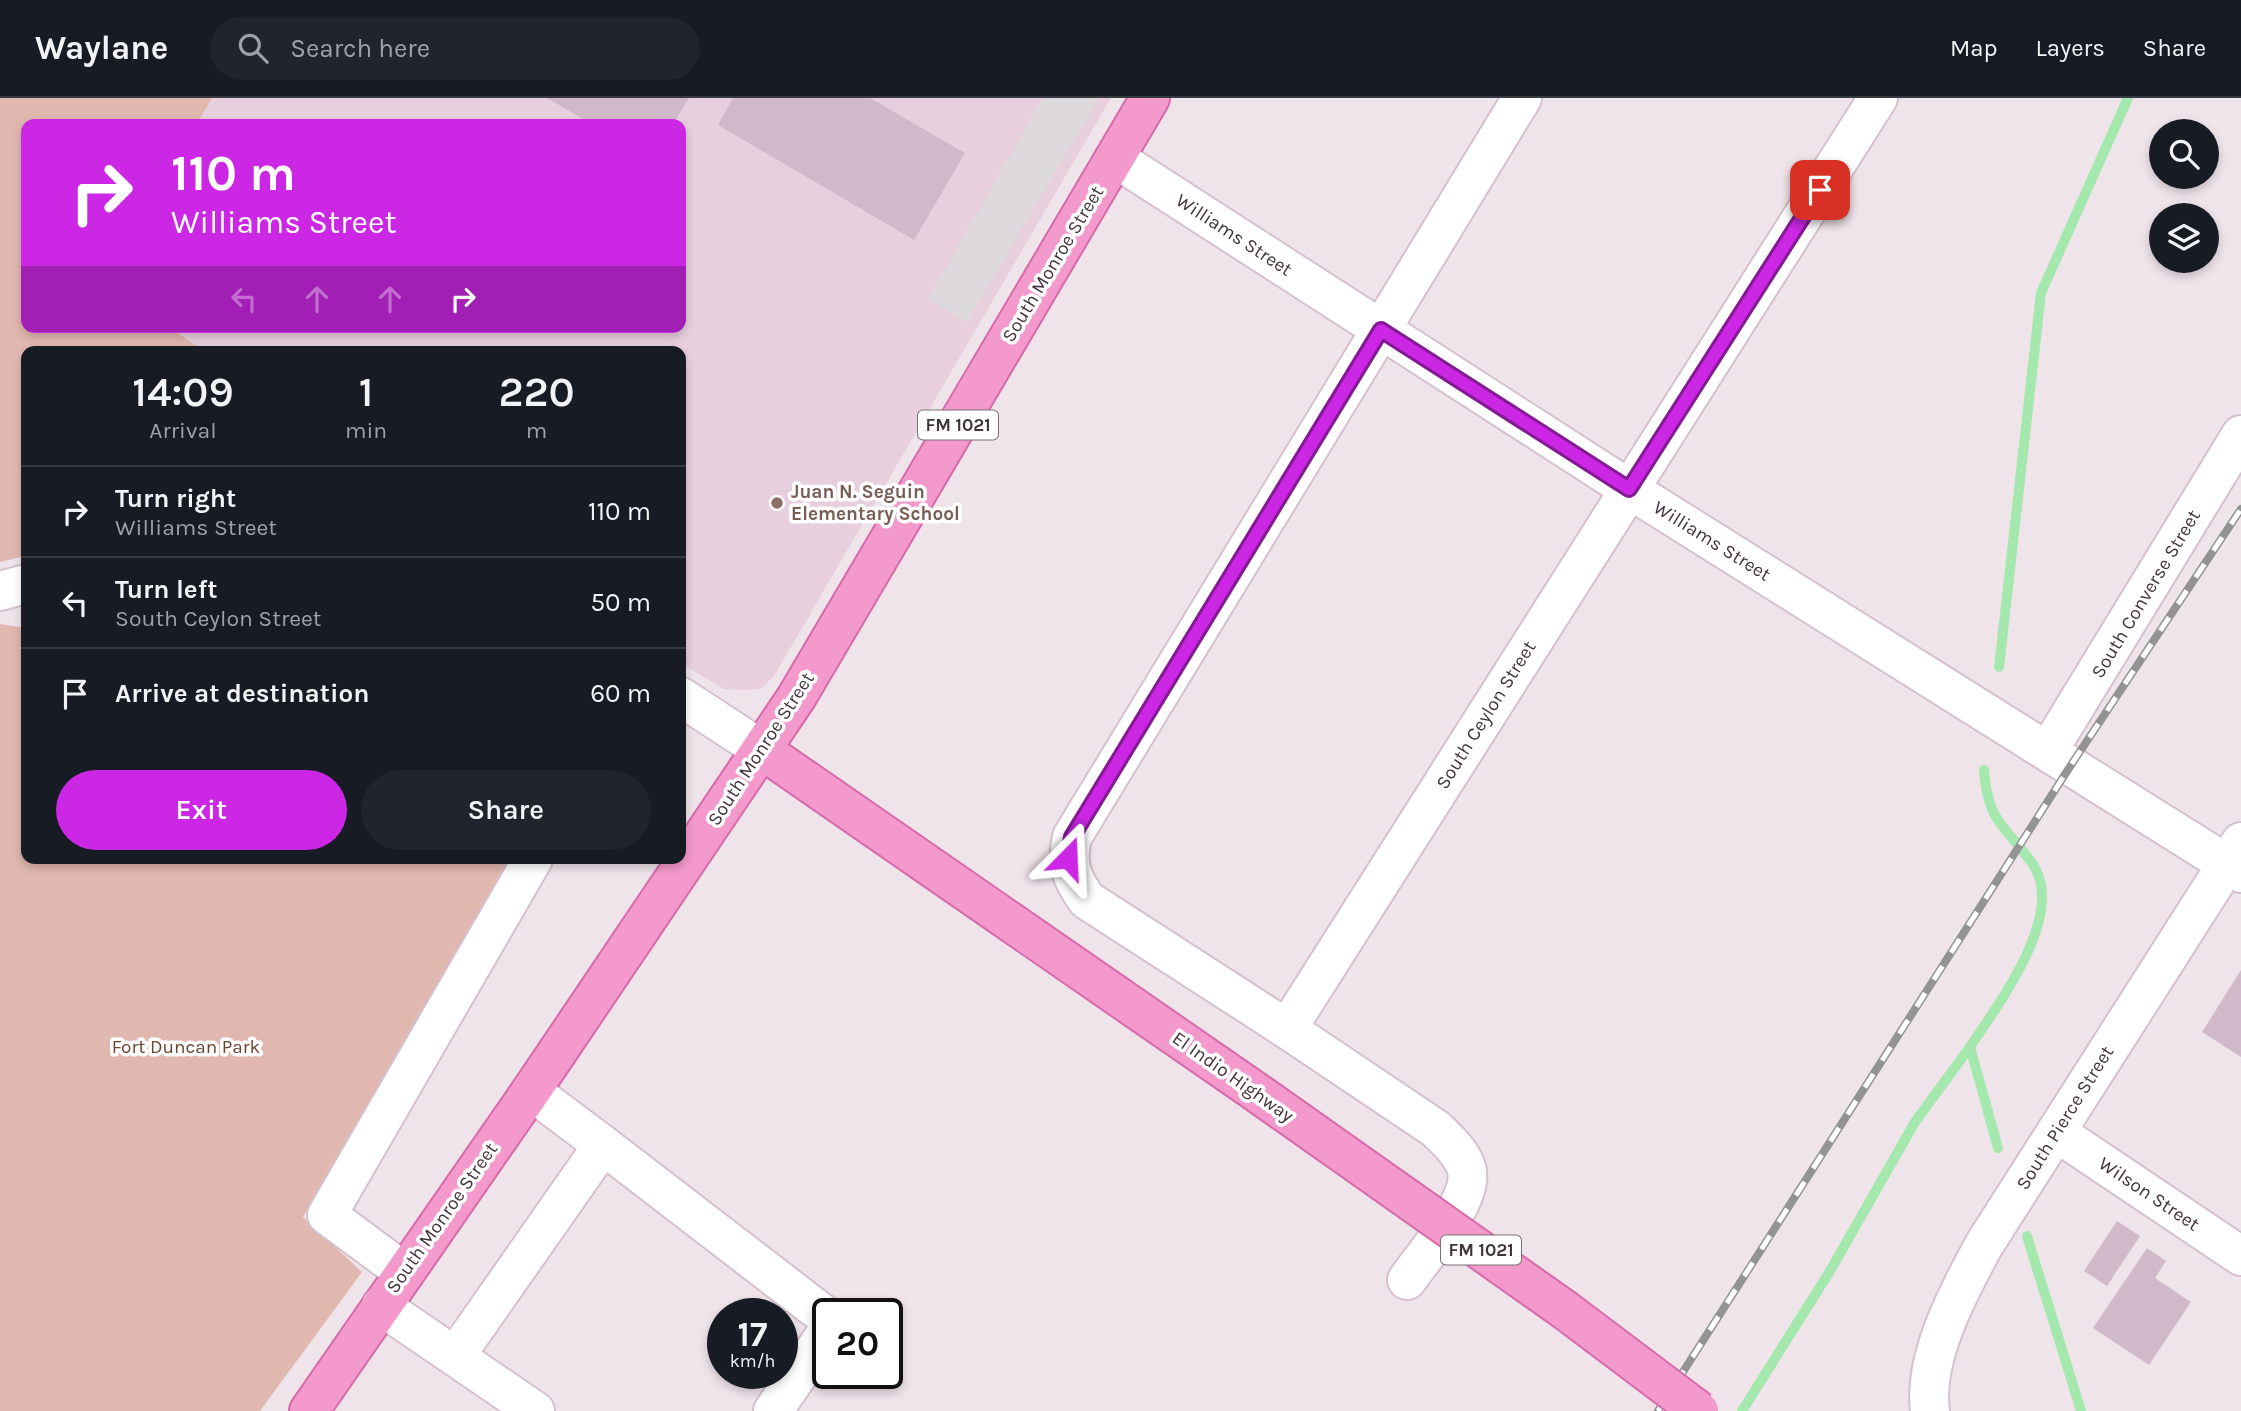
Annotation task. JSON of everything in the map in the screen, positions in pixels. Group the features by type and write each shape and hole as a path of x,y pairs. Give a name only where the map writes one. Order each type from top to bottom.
{"main road":[{"name":"South Monroe Street","path":"686,862 762,750 1150,98"},
{"name":"El Indio Highway","path":"762,750 1259,1094 1565,1310 1699,1411"},
{"name":"South Monroe Street","path":"309,1411 685,864"}],"street":[{"path":"1407,1280 1457,1210 1466,1189 1467,1170 1457,1150 1436,1129 1087,900 1072,879 1068,858 1072,837 1522,98"},
{"name":"South Ceylon Street","path":"1287,1029 1878,98"},
{"name":"Williams Street","path":"1115,158 1629,489 2048,751 2236,860"},
{"name":"South Converse Street","path":"2048,751 2241,435"},
{"path":"0,591 21,585"},
{"path":"0,605 21,608"},
{"path":"686,700 762,750"},
{"name":"South Pierce Street","path":"1930,1411 1928,1395 1948,1314 1984,1245 2236,860"},
{"path":"404,1272 327,1215 530,864"},
{"path":"531,1091 812,1306"},
{"name":"Wilson Street","path":"2056,1132 2241,1255"},
{"path":"456,1355 603,1145"},
{"path":"381,1306 535,1411"},
{"path":"774,1411 812,1355"}],"shaded area":[{"name":"Juan N. Seguin Elementary School","path":"212,98 1111,98 774,676 761,689 745,690 723,689 686,666 686,346 198,346 177,333 686,333 686,119 200,119"},
{"path":"1043,98 1099,98 967,322 928,299"}],"green space":[{"path":"0,98 212,98 200,119 21,119 21,333 177,333 198,346 21,346 21,557 0,562"},
{"name":"Fort Duncan Park","path":"0,624 21,627 21,864 508,864 303,1217 362,1272 260,1411 0,1411"}],"building":[{"path":"547,98 689,98 676,119 583,119"},
{"path":"733,98 870,98 965,153 914,240 718,125"},
{"path":"2241,970 2241,1057 2202,1032"},
{"path":"2117,1221 2140,1236 2107,1286 2084,1271"},
{"path":"2147,1248 2166,1261 2155,1278 2191,1302 2149,1365 2093,1328"}],"waterway":[{"path":"1999,667 2041,293 2128,98"},
{"path":"1984,770 1989,801 1994,812 2032,863 2041,884 2041,907 2036,932 2025,958 1970,1047 1998,1148"},
{"path":"1742,1411 1830,1271 1915,1122 1970,1047"},
{"path":"2027,1236 2081,1411"}],"railway":[{"path":"1658,1411 2071,765 2241,509"}],"place":[{"name":"Juan N. Seguin Elementary School","path":"777,503"}],"route":[{"path":"1068,858 1072,837 1381,330 1629,489 1820,190"}]}
